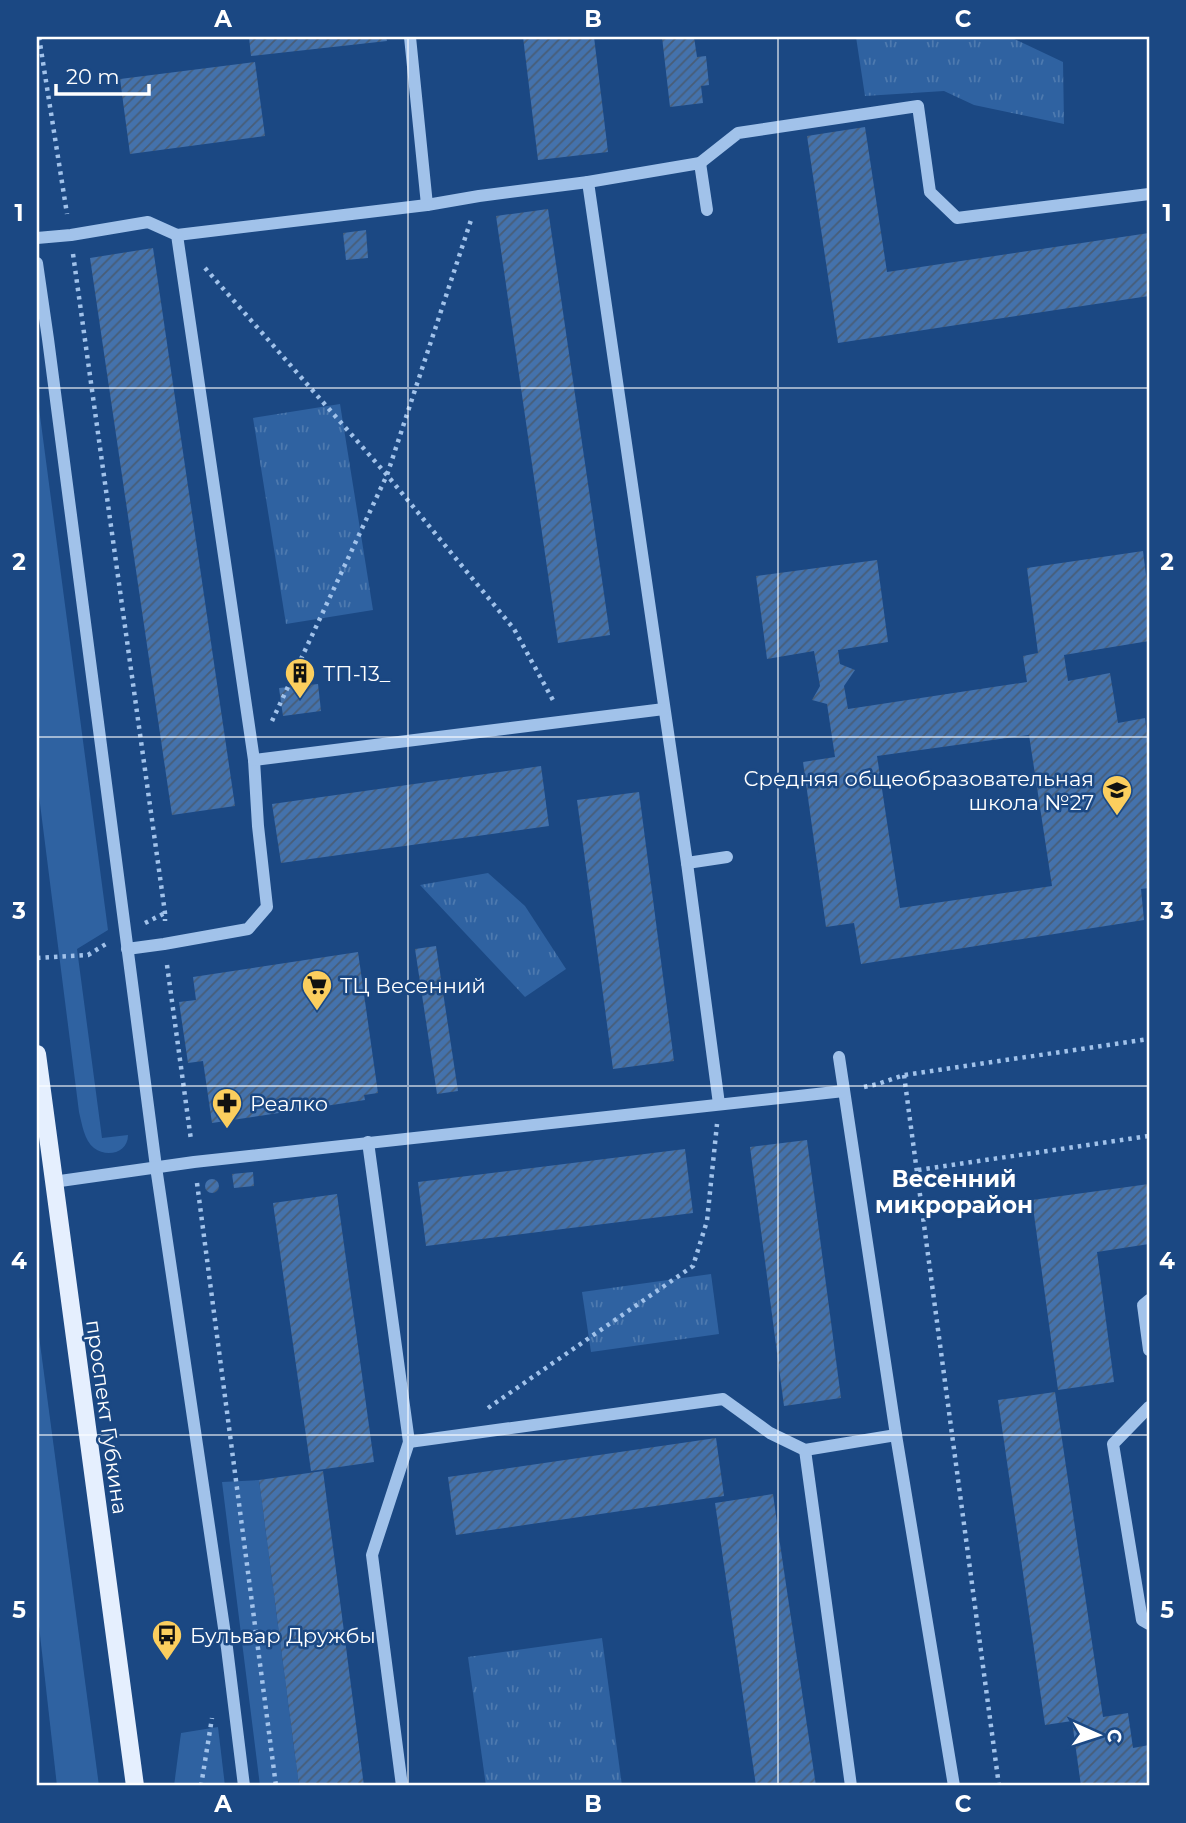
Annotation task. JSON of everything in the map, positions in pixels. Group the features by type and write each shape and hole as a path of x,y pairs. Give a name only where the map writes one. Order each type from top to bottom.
{"main road":[{"name":"проспект Губкина","path":"37,1054 135,1786"}],"lane":[{"path":"410,37 427,205"},
{"path":"37,238 148,222 177,235 427,205 588,182 700,163 738,133 918,106 930,192 957,218 1149,194"},
{"path":"700,163 707,210"},
{"path":"588,182 687,863 719,1104"},
{"path":"127,949 248,929 267,907 257,826 254,760 177,235"},
{"path":"37,263 43,340 156,1167 227,1648 244,1786"},
{"path":"254,760 664,709"},
{"path":"687,863 727,857"},
{"path":"839,1057 896,1435 954,1786"},
{"path":"53,1182 194,1162 844,1091"},
{"path":"368,1142 409,1442 372,1555 402,1786"},
{"path":"1149,1300 1143,1305 1149,1350"},
{"path":"409,1442 723,1399 770,1433 805,1450 896,1435"},
{"path":"1149,1407 1113,1444 1142,1620 1149,1624"},
{"path":"805,1450 851,1786"}],"path":[{"path":"39,37 71,235 165,913 164,944 276,1786"},
{"path":"271,723 387,475 479,196"},
{"path":"204,267 387,475 514,629 564,721"},
{"path":"844,1091 904,1075 1149,1039"},
{"path":"904,1075 999,1786"},
{"path":"481,1413 693,1266 707,1221 719,1104"},
{"path":"918,1170 1149,1136"}],"green space":[{"path":"856,37 1010,37 1063,62 1064,124 974,105 944,91 865,96"},
{"path":"37,393 108,930 77,949 102,1138 128,1135 121,1150 110,1153 99,1151 91,1145 84,1132 79,1112 37,780"},
{"path":"340,404 373,610 286,624 253,418"},
{"path":"488,873 525,906 566,969 525,997 420,885"},
{"path":"711,1274 719,1334 591,1352 582,1292"},
{"path":"37,1321 99,1786 57,1786 37,1608"},
{"path":"259,1480 299,1786 260,1786 222,1482"},
{"path":"602,1638 622,1786 486,1786 468,1657"},
{"path":"218,1727 225,1786 174,1786 181,1733"}],"building":[{"path":"249,37 386,37 387,41 251,56"},
{"path":"523,37 594,37 608,152 538,160"},
{"path":"662,37 694,37 697,57 706,56 709,85 701,86 703,103 670,107"},
{"path":"255,62 265,136 130,154 120,79"},
{"path":"865,127 887,272 1149,233 1149,296 838,343 807,136"},
{"path":"548,209 610,635 558,643 496,216"},
{"path":"366,230 368,258 346,260 343,233"},
{"path":"153,248 235,806 172,815 90,258"},
{"path":"1143,551 1149,599 1149,641 1064,655 1068,681 1110,673 1118,723 1145,718 1149,750 1149,888 1141,889 1144,920 861,964 854,923 826,927 803,762 835,757 827,704 812,700 820,686 814,651 767,659 756,576 877,560 888,642 838,650 840,664 855,670 844,686 848,709 1027,682 1023,656 1038,653 1027,568","holes":["1029,735 1052,886 900,908 877,756"]},
{"name":"ТП-13_","path":"318,684 321,711 283,716 279,688"},
{"path":"541,766 549,826 281,863 272,804"},
{"path":"639,792 674,1061 613,1069 577,800"},
{"path":"436,946 458,1091 437,1094 415,949"},
{"path":"358,952 378,1093 364,1095 365,1100 212,1123 203,1061 188,1063 179,1002 196,1000 193,977"},
{"path":"807,1140 841,1398 784,1406 750,1147"},
{"path":"685,1149 693,1213 426,1246 418,1182"},
{"path":"253,1172 254,1186 234,1188 232,1174"},
{"path":"212,1179 217,1181 217,1191 212,1193 207,1191 205,1186 207,1181"},
{"path":"1149,1184 1149,1244 1097,1252 1114,1382 1058,1390 1032,1200"},
{"path":"337,1194 374,1462 311,1471 273,1203"},
{"path":"1055,1392 1103,1717 1128,1713 1133,1748 1149,1745 1149,1786 1081,1786 1072,1721 1045,1725 998,1400"},
{"path":"716,1438 724,1496 456,1535 448,1477"},
{"path":"323,1471 364,1786 299,1786 259,1480"},
{"path":"773,1494 816,1786 756,1786 715,1503"}],"place":[{"name":"ТП-13_","path":"300,700"},
{"name":"Средняя общеобразовательная школа №27","path":"1117,817"},
{"name":"ТЦ Весенний","path":"317,1012"},
{"name":"Реалко","path":"227,1130"},
{"name":"Бульвар Дружбы","path":"167,1662"}],"district":[{"name":"Весенний микрорайон","path":"954,1192"}]}
